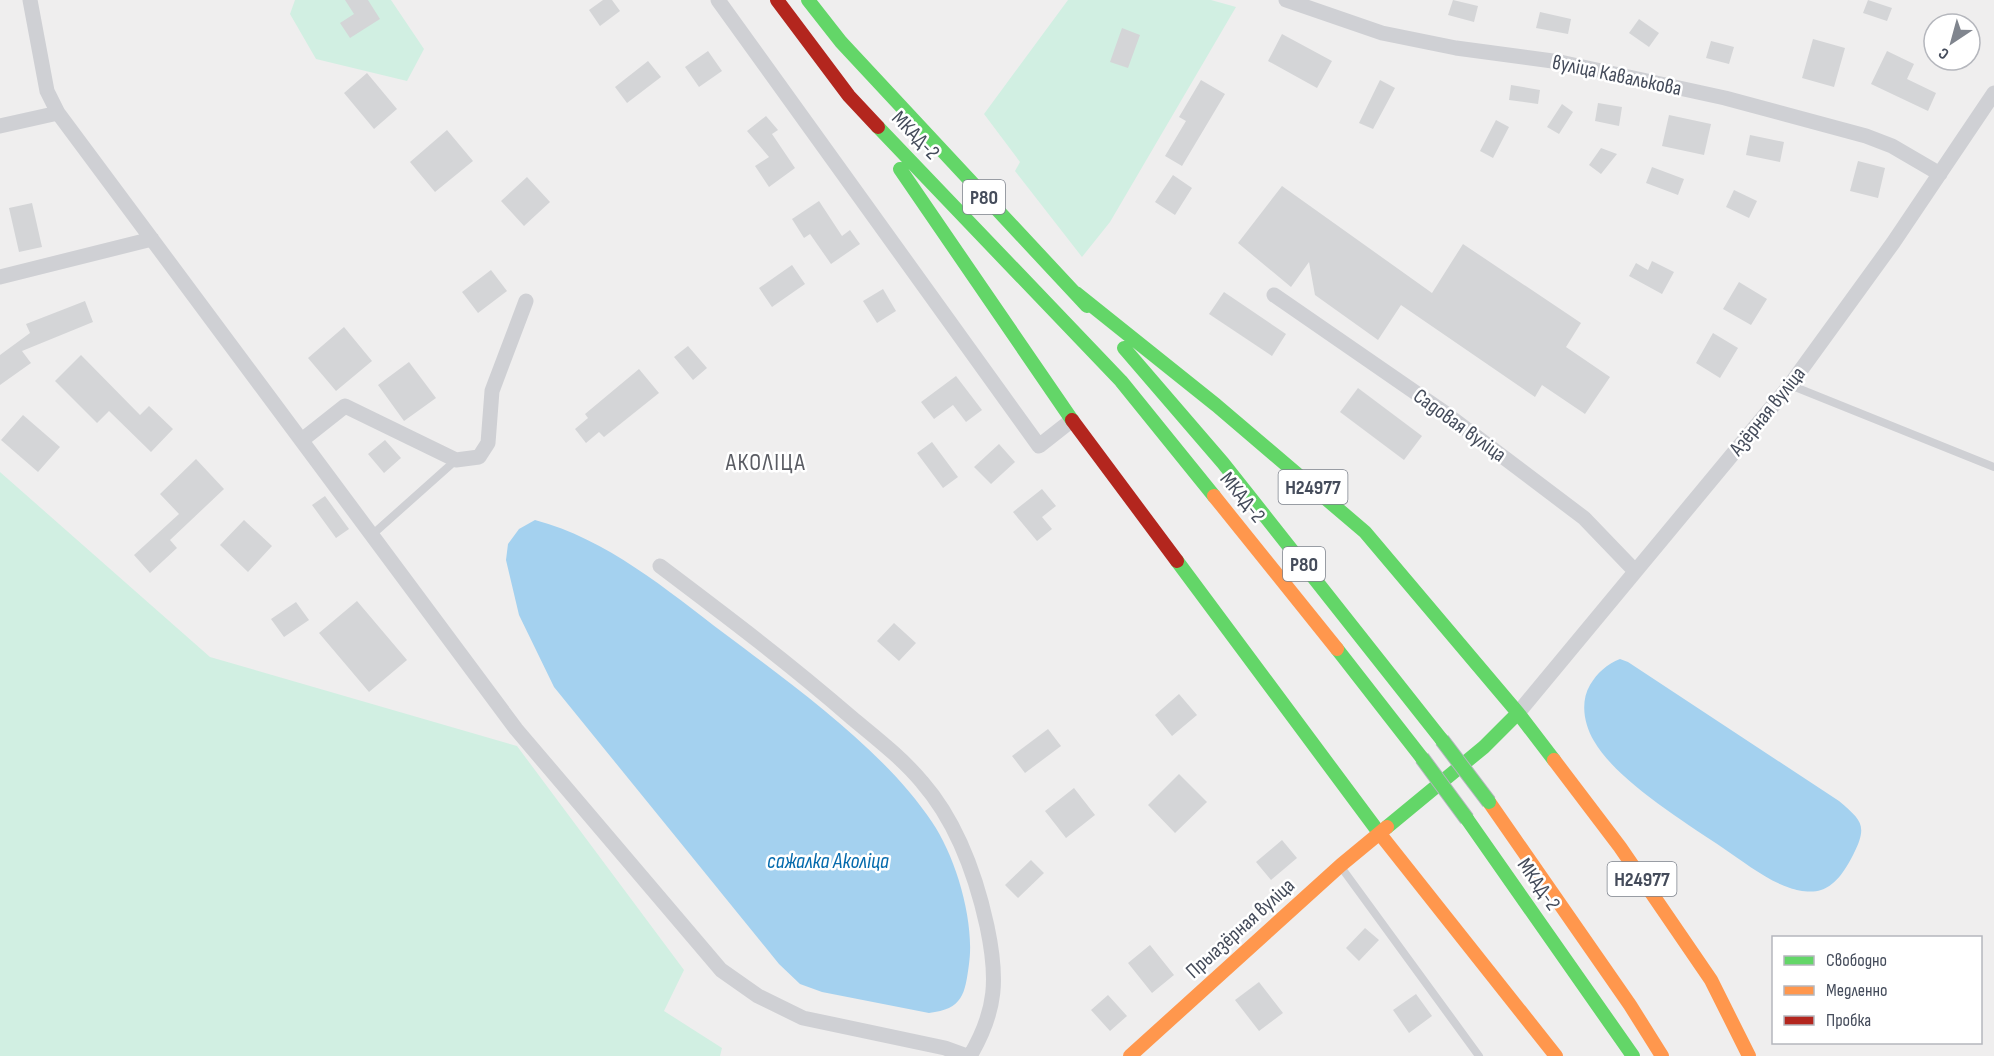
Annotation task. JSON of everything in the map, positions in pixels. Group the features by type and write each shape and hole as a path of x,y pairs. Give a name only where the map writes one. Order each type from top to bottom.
{"main road":[{"name":"МКАД-2","path":"777,0 849,96 1121,381 1367,686 1422,758 1632,1056"},
{"name":"Р80","path":"808,0 848,50 1076,293 1222,462 1489,802 1630,1005 1662,1056"},
{"path":"849,96 1072,420 1380,834 1556,1056"},
{"name":"Н24977","path":"1076,293 1216,405 1365,532 1518,713 1620,847 1705,971 1749,1056"},
{"name":"Прыазёрная вуліца","path":"1130,1056 1341,865 1476,754 1518,713"}],"street":[{"path":"30,0 48,91 58,113 516,729 721,970 758,996 804,1018 945,1048 968,1056 985,1030 988,1019 993,998 993,954 982,905 949,820 923,783 894,754 814,684 660,566"},
{"path":"718,0 1039,446 1072,420"},
{"name":"вуліца Кавалькова","path":"1286,0 1382,33 1456,48 1560,62 1725,98 1866,136 1892,146 1940,174"},
{"name":"Азёрная вуліца","path":"1518,713 1634,570 1790,385 1940,174 1994,93"},
{"path":"0,126 58,113"},
{"path":"0,278 152,240"},
{"name":"Садовая вуліца","path":"1274,295 1445,413 1584,518 1634,570"},
{"path":"302,440 345,406 456,460 479,457 488,443 492,391 526,301"}],"lane":[{"path":"1790,385 1994,467"},
{"path":"373,534 456,460"},
{"path":"1341,865 1479,1056"}],"green space":[{"path":"295,0 391,0 424,49 407,81 316,59 290,14"},
{"path":"1068,0 1211,0 1236,7 1110,222 1082,257 1015,171 1020,162 984,114"},
{"path":"0,472 210,657 517,746 684,970 664,1011 722,1048 720,1056 0,1056"}],"water":[{"name":"сажалка Аколіца","path":"535,520 587,540 658,584 836,720 889,769 912,795 941,836 962,890 970,947 966,984 956,1004 929,1013 822,992 800,984 779,964 554,687 519,615 506,560 508,544 519,529"},
{"path":"1620,659 1628,662 1839,801 1853,813 1860,824 1861,836 1845,870 1837,880 1827,888 1817,891 1801,891 1781,885 1755,870 1653,800 1619,771 1594,741 1586,720 1584,706 1587,692 1596,677 1607,666"}],"building":[{"path":"345,0 368,0 380,19 350,38 340,23 354,14"},
{"path":"603,0 612,0 620,11 600,26 589,10"},
{"path":"1453,0 1478,6 1474,22 1448,15"},
{"path":"1868,0 1892,8 1887,21 1863,13"},
{"path":"1540,12 1571,19 1568,34 1536,28"},
{"path":"1639,19 1659,33 1649,47 1629,33"},
{"path":"1122,28 1140,35 1128,68 1110,62"},
{"path":"1282,34 1332,61 1317,88 1268,61"},
{"path":"1813,39 1845,48 1834,87 1802,78"},
{"path":"1711,41 1734,47 1729,64 1706,58"},
{"path":"708,51 722,71 699,87 685,67"},
{"path":"1887,51 1914,64 1907,79 1936,93 1928,111 1871,84"},
{"path":"648,61 661,77 627,103 615,87"},
{"path":"367,73 397,109 374,129 344,93"},
{"path":"1201,80 1225,94 1182,166 1165,156 1186,121 1179,117"},
{"path":"1380,80 1395,88 1373,129 1359,123"},
{"path":"1511,85 1540,90 1538,104 1509,100"},
{"path":"1598,103 1622,107 1619,126 1595,121"},
{"path":"1562,104 1573,112 1559,134 1547,127"},
{"path":"1669,115 1711,124 1704,155 1662,146"},
{"path":"766,116 778,130 772,134 795,168 769,187 755,166 769,157 747,131"},
{"path":"1496,120 1509,127 1493,158 1480,151"},
{"path":"447,130 473,161 435,192 410,162"},
{"path":"1750,135 1784,142 1780,162 1746,155"},
{"path":"1601,148 1617,154 1601,174 1589,165"},
{"path":"1858,161 1885,168 1878,198 1850,191"},
{"path":"1652,167 1684,179 1678,195 1646,183"},
{"path":"1173,175 1192,188 1175,215 1155,202"},
{"path":"527,177 550,202 524,226 501,201"},
{"path":"1282,186 1432,293 1463,244 1581,323 1566,347 1610,377 1585,414 1542,385 1535,397 1401,305 1378,340 1315,295 1309,262 1291,287 1238,243"},
{"path":"1734,190 1757,201 1749,218 1726,207"},
{"path":"819,201 842,236 850,230 860,244 831,264 810,234 804,238 792,219"},
{"path":"32,203 42,247 19,252 9,208"},
{"path":"1652,261 1674,272 1662,294 1629,276 1636,263 1648,270"},
{"path":"792,265 805,284 772,307 759,288"},
{"path":"491,270 507,291 478,313 462,292"},
{"path":"1739,282 1767,299 1751,325 1723,309"},
{"path":"883,289 896,311 877,323 863,301"},
{"path":"1224,292 1286,334 1272,356 1209,314"},
{"path":"85,301 93,322 22,351 31,363 0,385 0,355 30,333 26,324"},
{"path":"344,327 372,361 336,391 308,358"},
{"path":"1713,333 1738,348 1720,378 1696,363"},
{"path":"688,346 707,368 693,380 674,357"},
{"path":"81,355 140,415 149,406 173,429 151,452 109,411 97,423 55,381"},
{"path":"409,362 436,398 404,421 378,385"},
{"path":"639,369 659,393 604,437 599,432 586,443 575,429 588,418 585,414"},
{"path":"956,376 982,410 966,422 953,405 934,419 921,402"},
{"path":"1358,388 1422,436 1404,460 1340,412"},
{"path":"23,415 60,447 38,472 1,440"},
{"path":"385,440 401,458 384,473 368,454"},
{"path":"932,442 958,477 943,488 917,453"},
{"path":"999,444 1015,462 991,484 974,467"},
{"path":"196,459 224,489 170,540 177,548 150,573 134,555 179,514 160,494"},
{"path":"1042,489 1056,506 1042,517 1052,529 1037,541 1013,512"},
{"path":"325,496 349,529 336,538 312,505"},
{"path":"244,520 272,546 248,572 220,545"},
{"path":"357,601 407,660 369,692 319,633"},
{"path":"296,602 309,620 284,637 271,619"},
{"path":"894,623 916,643 899,661 877,641"},
{"path":"1179,694 1197,715 1172,736 1155,715"},
{"path":"1048,729 1061,746 1025,773 1012,756"},
{"path":"1179,774 1207,802 1175,833 1148,805"},
{"path":"1074,788 1095,815 1066,838 1045,811"},
{"path":"1282,840 1297,858 1271,880 1256,862"},
{"path":"1031,860 1044,873 1018,898 1005,885"},
{"path":"1365,928 1379,940 1359,961 1346,948"},
{"path":"1150,945 1174,975 1152,993 1128,963"},
{"path":"1259,982 1283,1013 1259,1031 1235,1000"},
{"path":"1416,994 1432,1016 1409,1033 1393,1010"},
{"path":"1108,995 1127,1016 1110,1031 1091,1010"}],"traffic: fast":[{"path":"808,0 841,42 1087,306"},
{"path":"878,127 1121,381 1214,496"},
{"path":"900,169 1072,420"},
{"path":"1076,293 1216,405 1365,532 1518,713 1554,760"},
{"path":"1124,348 1223,463 1442,740"},
{"path":"1177,561 1380,834"},
{"path":"1337,649 1422,758"},
{"path":"1387,827 1484,747 1518,713"},
{"path":"1442,740 1489,802"},
{"path":"1422,758 1467,819"},
{"path":"1467,819 1633,1056"}],"traffic: slow":[{"path":"1214,496 1337,649"},
{"path":"1554,760 1620,847 1711,980 1749,1056"},
{"path":"1489,802 1630,1005 1662,1056"},
{"path":"1130,1056 1341,865 1387,827"},
{"path":"1380,834 1556,1056"}],"traffic: jam":[{"path":"777,0 849,96 878,127"},
{"path":"1072,420 1177,561"}],"district":[{"name":"АКОЛІЦА","path":"766,462"}]}
